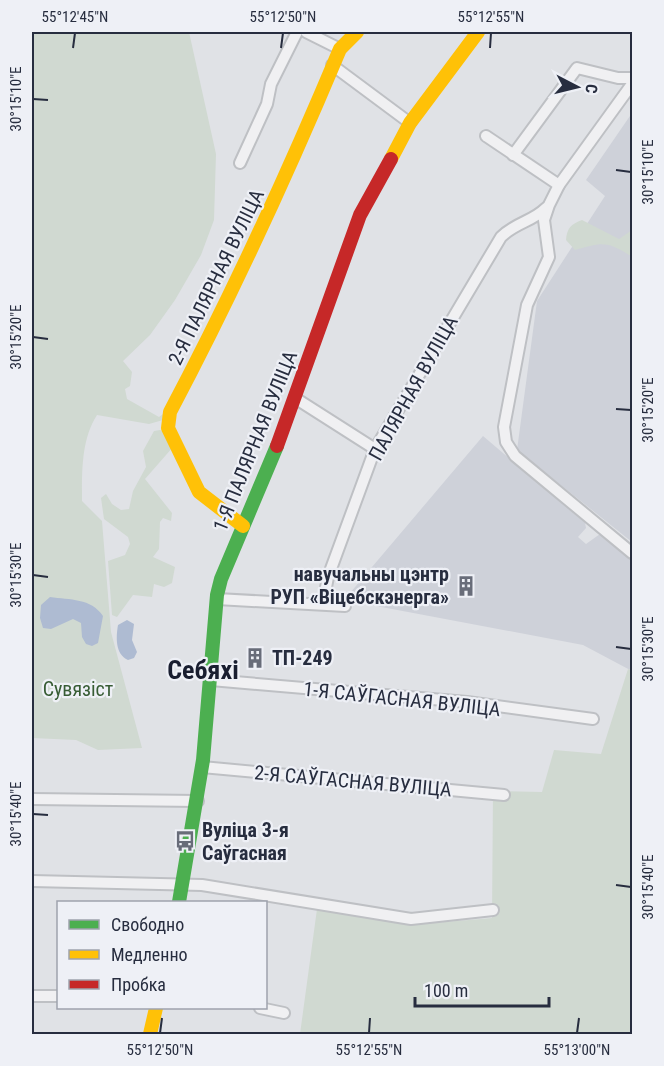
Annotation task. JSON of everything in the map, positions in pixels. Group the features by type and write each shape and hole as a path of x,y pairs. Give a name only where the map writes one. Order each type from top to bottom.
{"street":[{"path":"240,163 267,104 271,84 297,32"},
{"path":"306,32 340,49"},
{"name":"2-Я ПАЛЯРНАЯ ВУЛІЦА","path":"243,526 199,492 168,428 170,412 225,308 280,191 332,65 340,49 357,32"},
{"name":"1-Я ПАЛЯРНАЯ ВУЛІЦА","path":"179,901 198,801 217,599 221,579 271,463 360,215 410,123 478,32"},
{"path":"332,65 410,123"},
{"path":"513,155 577,68 618,78 633,78"},
{"name":"ПАЛЯРНАЯ ВУЛІЦА","path":"633,84 559,185 549,205 544,220 549,257 527,305 504,427 506,442 515,456 633,553"},
{"path":"486,136 559,185"},
{"name":"ПАЛЯРНАЯ ВУЛІЦА","path":"323,603 328,577 375,448 501,237 513,225 537,217 549,205"},
{"path":"295,398 375,448"},
{"path":"217,599 345,606"},
{"name":"1-Я САЎГАСНАЯ ВУЛІЦА","path":"211,680 467,702 593,719"},
{"name":"2-Я САЎГАСНАЯ ВУЛІЦА","path":"202,767 504,795"},
{"path":"32,799 198,801"},
{"path":"32,882 202,885 396,918 430,919 493,910"},
{"path":"32,996 57,996"},
{"path":"150,1035 156,1009"},
{"path":"265,1009 284,1013"}],"shaded area":[{"path":"632,113 632,542 517,450 537,301 605,196 586,180"},
{"path":"483,436 585,523 586,528 578,537 586,544 600,534 632,561 632,671 583,645 355,602 350,593"}],"green space":[{"name":"Сувязіст","path":"32,32 189,32 216,154 214,220 201,255 175,300 150,335 123,361 132,372 130,386 125,389 127,399 159,417 163,414 163,420 149,424 97,415 85,446 82,501 102,521 111,632 142,748 98,750 76,740 32,738"},
{"path":"582,220 619,239 632,230 632,255 603,244 575,250 566,240 570,227"},
{"path":"160,430 166,433 173,447 145,479 172,513 171,521 163,518 160,522 159,549 153,557 175,567 172,583 164,587 154,584 152,597 133,595 117,617 112,615 108,561 125,555 130,544 128,537 104,519 101,498 106,494 112,504 121,510 129,509 133,491 146,467 143,451 154,431"},
{"path":"628,669 632,671 632,1034 300,1034 317,909 410,925 492,918 493,791 542,792 554,750 601,754"}],"water":[{"path":"50,597 80,601 98,610 103,616 98,643 92,646 86,644 82,637 81,623 73,619 51,629 43,628 40,618 41,605"},
{"path":"127,620 134,624 132,640 137,652 134,658 128,660 121,654 117,640 118,625"}],"traffic: fast":[{"path":"179,901 203,760 217,595 221,579 277,446"}],"traffic: slow":[{"path":"243,526 199,492 168,428 170,412 259,232 340,49 357,32"},
{"path":"391,159 410,123 478,32"},
{"path":"150,1034 156,1009"}],"traffic: jam":[{"path":"277,446 360,215 391,159"}],"place":[{"name":"навучальны цэнтр РУП «Віцебскэнерга»","path":"466,586"},
{"name":"ТП-249","path":"255,658"},
{"name":"Вуліца 3-я Саўгасная","path":"185,841"}],"district":[{"name":"Себяхі","path":"203,670"}]}
